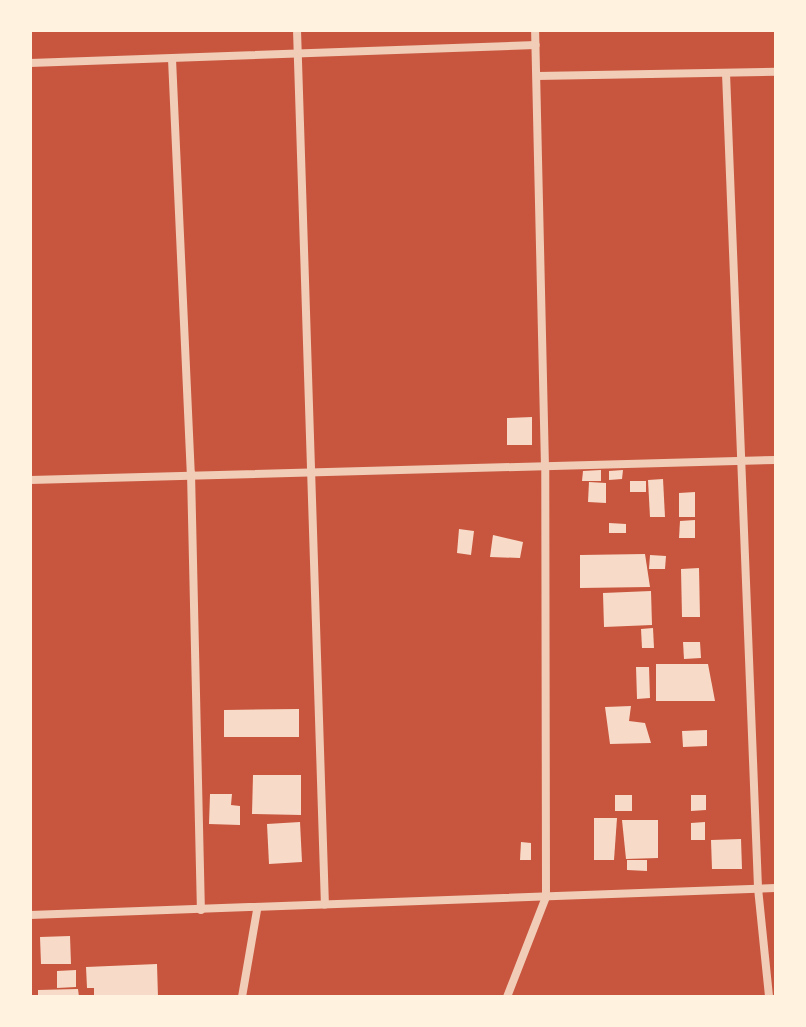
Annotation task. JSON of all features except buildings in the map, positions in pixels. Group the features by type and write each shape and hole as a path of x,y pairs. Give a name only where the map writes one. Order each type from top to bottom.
{"street":[{"path":"297,30 325,905"},
{"path":"507,997 546,897 545,467 535,30"},
{"path":"30,63 536,45"},
{"path":"172,59 191,473 201,910"},
{"path":"537,76 776,72"},
{"path":"726,73 758,888 769,997"},
{"path":"30,480 191,473 776,460"},
{"path":"30,915 257,910 776,888"},
{"path":"242,997 257,910"}]}
